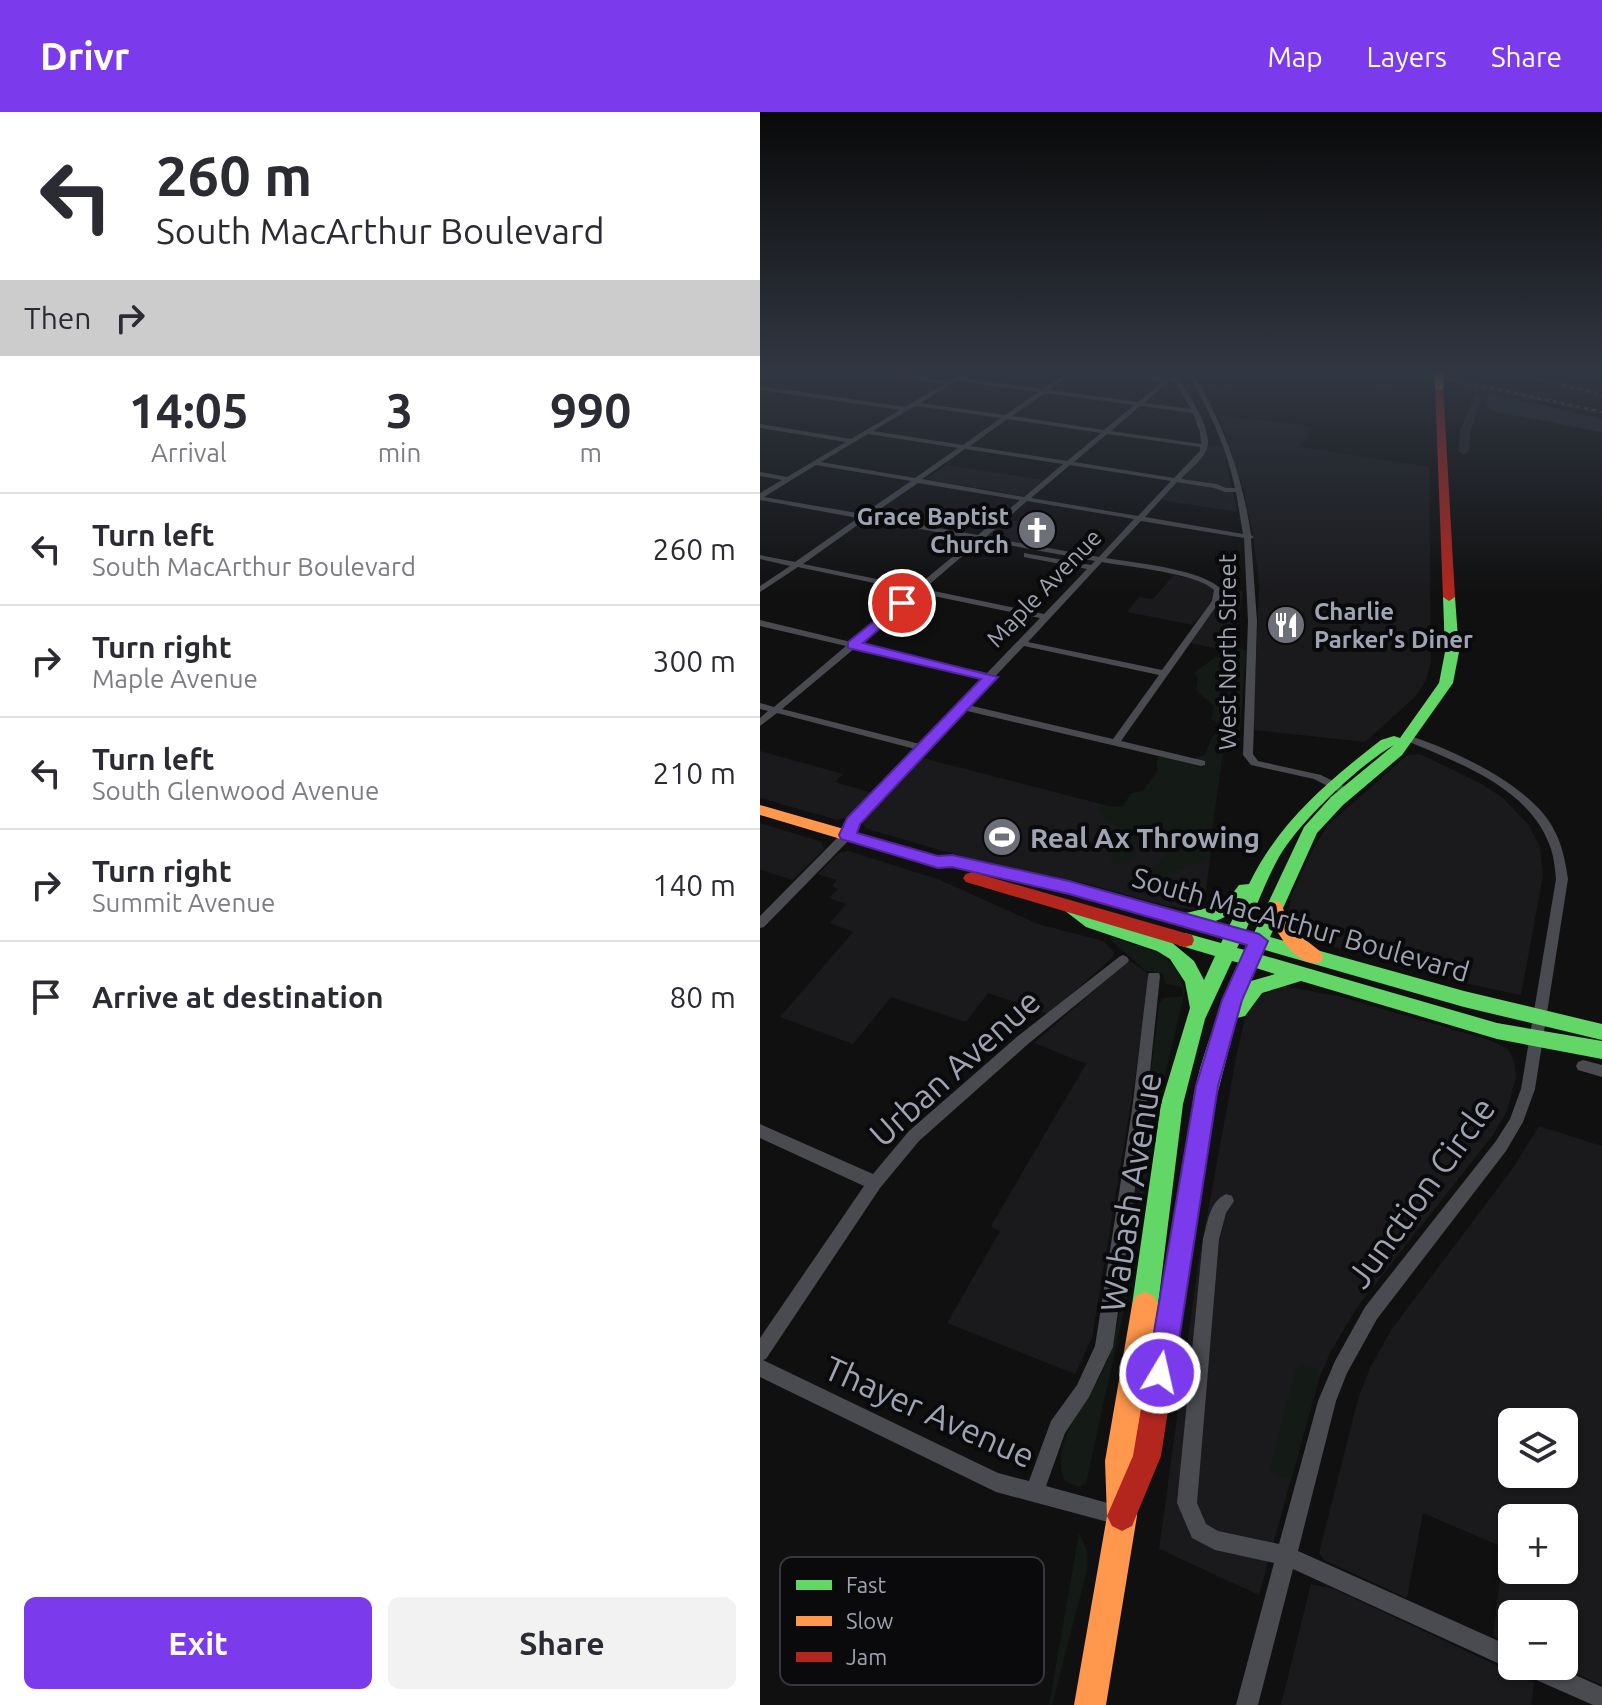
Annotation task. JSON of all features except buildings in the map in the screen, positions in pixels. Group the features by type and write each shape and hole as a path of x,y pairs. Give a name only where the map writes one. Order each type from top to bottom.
{"main road":[{"path":"1184,920 1216,915 1235,905 1259,862 1271,856 1296,820 1341,788 1386,743 1405,737 1435,704 1446,683 1452,658 1442,446"},
{"path":"1314,957 1286,934 1274,907 1310,831 1341,788"},
{"name":"South MacArthur Boulevard","path":"760,810 938,862 952,861 1069,887 1541,1020 1602,1032"},
{"name":"Wabash Avenue","path":"1090,1705 1122,1516 1119,1461 1138,1355 1172,1104 1195,1019 1271,856"},
{"name":"South MacArthur Boulevard","path":"938,862 945,870 1300,974 1537,1041 1602,1050"},
{"path":"1069,907 1094,923 1154,941 1178,953 1187,961 1199,987 1195,1019"},
{"name":"Wabash Avenue","path":"1122,1516 1147,1456 1202,1114 1222,1029 1274,907"},
{"path":"1202,1114 1217,1096 1229,1040 1245,994 1268,980 1300,974"}],"street":[{"path":"760,497 785,478 842,446"},
{"path":"960,446 1239,490"},
{"path":"760,723 1088,446"},
{"name":"Maple Avenue","path":"760,924 847,835 853,821 1142,518 1205,446"},
{"path":"814,463 1250,537 1226,446"},
{"path":"760,590 964,447"},
{"path":"760,474 785,478"},
{"path":"760,497 972,544 1192,576 1212,584 1218,590 1216,601 1115,743"},
{"path":"760,505 979,538 1097,564"},
{"name":"West North Street","path":"1250,537 1253,608 1248,755 1255,763 1307,774 1341,788"},
{"path":"760,557 1046,617"},
{"path":"760,623 991,677"},
{"path":"1022,643 1163,673"},
{"path":"760,706 923,748"},
{"path":"962,707 1201,763"},
{"name":"Junction Circle","path":"1247,1705 1327,1401 1346,1357 1371,1313 1501,1146 1516,1122 1528,1089 1541,1020 1562,879 1562,861 1556,842 1541,817 1512,790 1492,777 1405,737"},
{"name":"Urban Avenue","path":"760,1353 875,1183 914,1136 1023,1040 1123,960"},
{"path":"1034,1493 1058,1428 1083,1391 1104,1347 1139,1110 1154,976"},
{"path":"1583,1066 1602,1071"},
{"path":"760,1131 875,1183"},
{"path":"1226,1201 1219,1209 1211,1239 1194,1416 1187,1503 1199,1531 1215,1540 1286,1556 1498,1652"},
{"name":"Thayer Avenue","path":"760,1368 996,1482 1122,1516"},
{"path":"1562,1680 1602,1698 1601,1705"}],"shaded area":[{"path":"1209,446 1223,446 1237,512 1161,500"},
{"path":"1229,446 1299,446 1429,467 1431,662 1426,680 1415,697 1365,742 1253,730 1259,585 1244,491"},
{"path":"1459,446 1469,446 1469,451 1463,455"},
{"path":"947,465 1043,480 1024,496 926,479"},
{"path":"1005,519 1057,529 1037,547 984,537"},
{"path":"1174,575 1204,582 1214,589 1212,601 1193,625 1127,612 1139,597 1153,599"},
{"path":"1243,591 1233,652 1190,643 1221,601 1221,593"},
{"path":"1219,643 1246,650 1239,743 1224,746 1208,859 1178,871 1162,883 1150,884 1145,880 1165,856 1165,824 1154,822 1156,826 1141,838 1129,862 1116,864 1110,859 1127,831 1105,821 1098,809 1102,806 1122,807 1131,793 1143,791 1158,770 1159,756 1187,761 1205,755 1211,739 1222,725 1211,719 1214,706 1196,690 1198,678 1194,673 1215,657 1228,657 1229,654 1216,648"},
{"path":"760,751 843,774 835,782 872,793 848,817 837,820 760,798"},
{"path":"1420,754 1480,783 1503,798 1528,824 1540,847 1543,876 1521,995 1455,981 1313,941 1300,933 1291,922 1288,912 1292,894 1315,845 1329,824 1407,755"},
{"path":"919,757 1213,833 1204,908 1195,910 1163,905 1088,884 975,860 867,829 863,824 864,816"},
{"path":"760,823 822,842 824,849 793,880 760,870"},
{"path":"849,851 940,880 1038,924 1103,941 1114,952 1113,957 1049,1014 988,993 966,1022 891,997 853,1044 780,1017 853,932 830,923 846,904 829,898 838,889 832,886 837,880 818,874 839,853"},
{"path":"1112,937 1161,954 1177,969 1185,991 1157,1108 1130,1283 1086,1484 1078,1487 1064,1480 1062,1448 1110,1353 1124,1281 1159,1003 1164,998 1183,996 1182,987 1166,984 1162,973 1146,971 1110,939"},
{"path":"1129,960 1149,974 1136,1073 1092,1338 1075,1374 947,1323 1000,1231 991,1226 1086,1064 1034,1043"},
{"path":"1283,986 1342,997 1489,1040 1508,1049 1514,1061 1516,1077 1507,1111 1493,1135 1358,1306 1331,1351 1320,1376 1259,1595 1159,1549 1198,1265 1237,1053 1247,1008 1257,996"},
{"path":"1539,1126 1602,1146 1602,1685 1578,1674 1578,1600 1498,1600 1498,1638 1493,1636 1500,1584 1578,1584 1578,1504 1498,1504 1498,1545 1423,1513 1407,1598 1324,1560 1319,1553 1358,1399 1370,1368 1391,1330 1513,1168"},
{"path":"1304,1364 1316,1369 1319,1379 1291,1475 1282,1478 1270,1471 1296,1369"},
{"path":"1079,1533 1087,1551 1087,1570 1052,1705 1049,1705"},
{"path":"1311,1584 1334,1589 1498,1666 1498,1680 1528,1680 1534,1683 1531,1705 1281,1705"}],"traffic: fast":[{"path":"1202,1115 1207,1086 1232,1000 1310,831 1337,801 1397,752 1446,683 1452,652 1449,597"},
{"path":"1145,1305 1172,1104 1195,1019 1271,856 1283,839 1354,768 1394,740"},
{"path":"1184,920 1226,909 1245,889"},
{"path":"1069,907 1096,924 1164,946 1177,954 1188,966 1195,982 1198,1004"},
{"path":"1238,935 1464,999 1602,1032"},
{"path":"1185,940 1497,1031 1602,1050"},
{"path":"1238,1010 1255,987 1300,974"}],"traffic: slow":[{"path":"760,810 938,862 952,861 1069,887 1238,935"},
{"path":"1274,907 1286,934 1314,957"},
{"path":"1090,1705 1122,1516 1119,1461 1145,1305"}],"traffic: jam":[{"path":"1442,446 1449,597"},
{"path":"972,878 1185,940"},
{"path":"1122,1516 1147,1456 1202,1115"}],"place":[{"name":"Grace Baptist Church","path":"1037,530"},
{"name":"Charlie Parker's Diner","path":"1286,625"},
{"name":"Real Ax Throwing","path":"1002,837"}],"route":[{"path":"902,603 853,645 991,677 853,821 847,835 938,862 952,861 1069,887 1259,941 1232,1000 1207,1086 1160,1373"}]}
